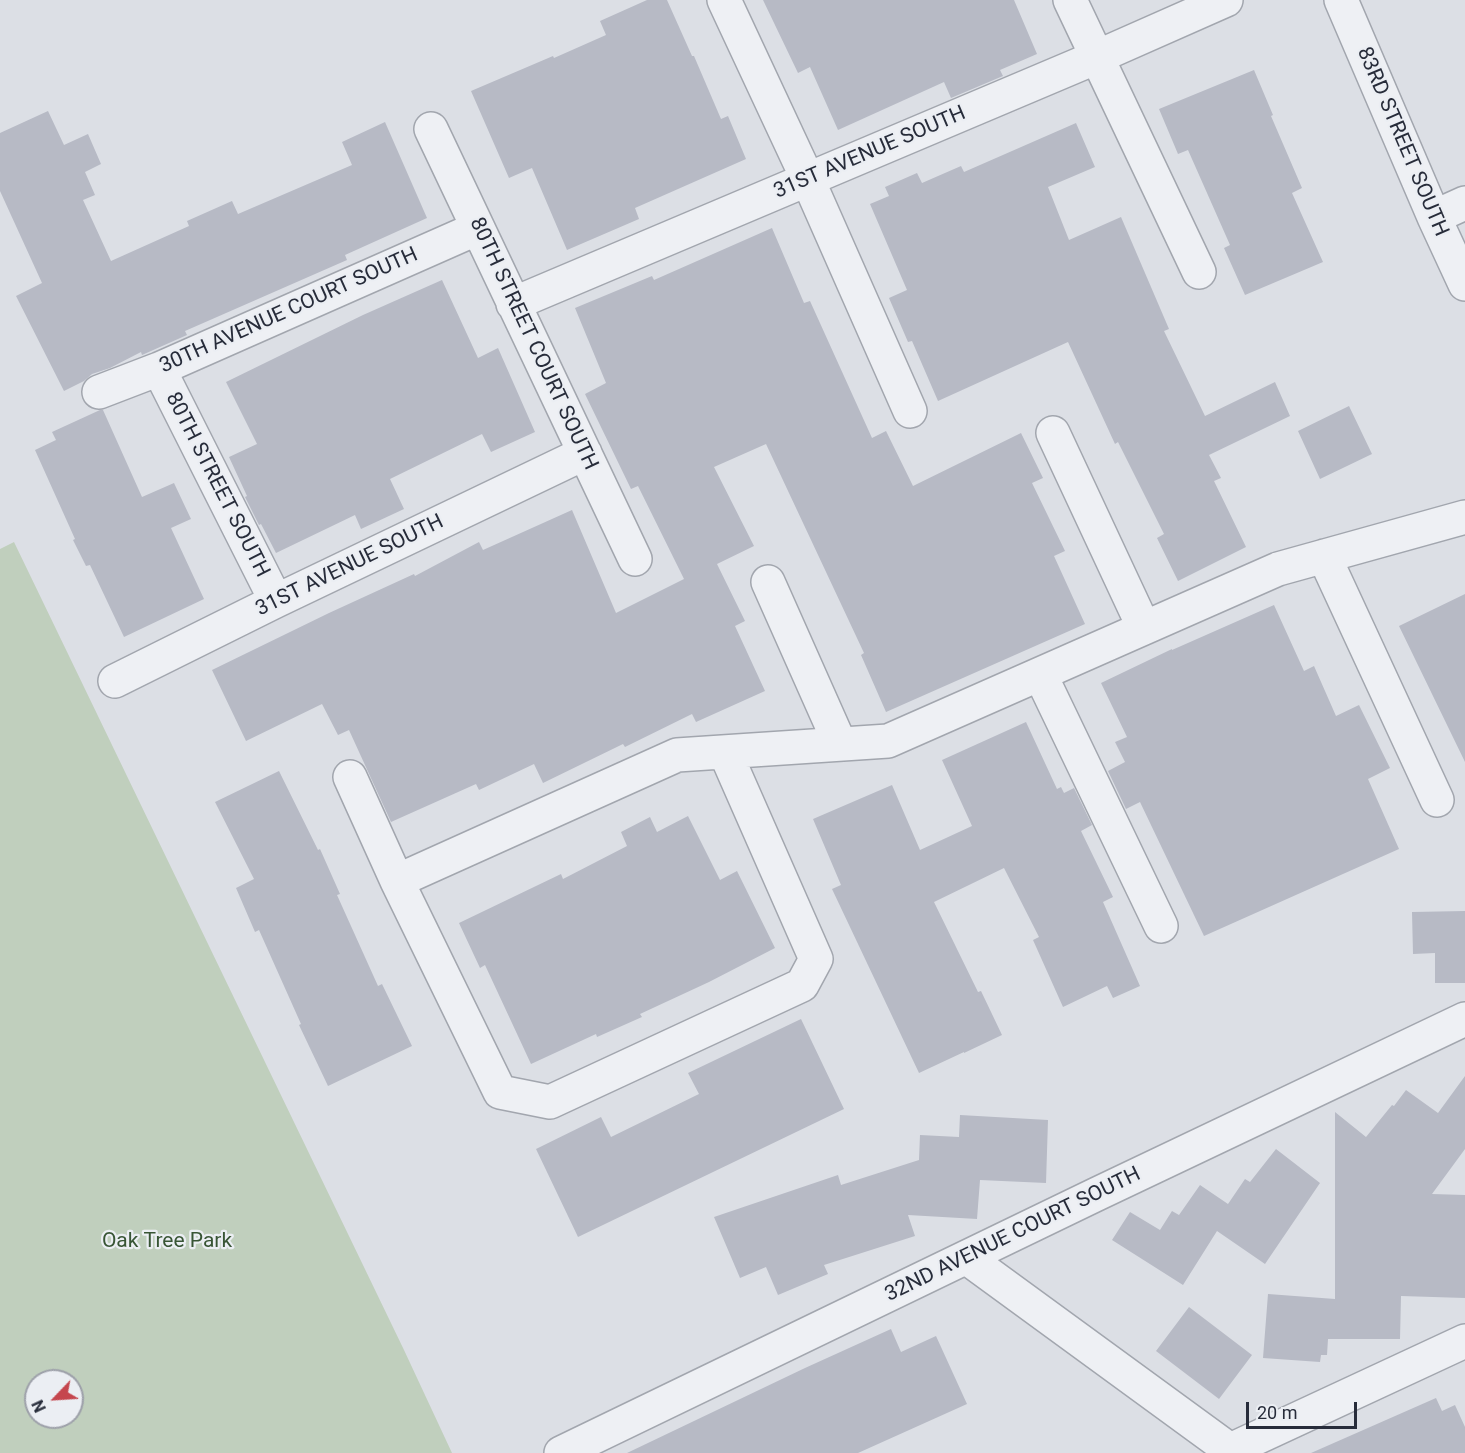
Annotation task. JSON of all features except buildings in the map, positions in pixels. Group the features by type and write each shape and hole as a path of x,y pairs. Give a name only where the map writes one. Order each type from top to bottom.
{"street":[{"path":"724,0 808,180 910,411"},
{"path":"1070,0 1199,272"},
{"name":"31ST AVENUE SOUTH","path":"513,304 1097,57 1226,0"},
{"name":"83RD STREET SOUTH","path":"1341,0 1465,284"},
{"name":"80TH STREET COURT SOUTH","path":"431,129 635,559"},
{"path":"1434,217 1465,203"},
{"name":"30TH AVENUE COURT SOUTH","path":"99,392 159,369 478,228"},
{"name":"80TH STREET SOUTH","path":"159,369 276,601"},
{"path":"1053,433 1144,628"},
{"name":"31ST AVENUE SOUTH","path":"116,681 276,601 585,453"},
{"path":"397,881 677,755 888,741 1278,569 1465,517"},
{"path":"1324,556 1437,800"},
{"path":"768,582 840,744"},
{"path":"1040,674 1161,926"},
{"path":"350,777 397,881 500,1092 550,1102 802,986 816,959 725,752"},
{"name":"32ND AVENUE COURT SOUTH","path":"561,1453 1465,1019"},
{"path":"968,1257 1227,1452 1465,1341"}],"green space":[{"name":"Oak Tree Park","path":"14,542 452,1453 0,1453 0,549"}]}
